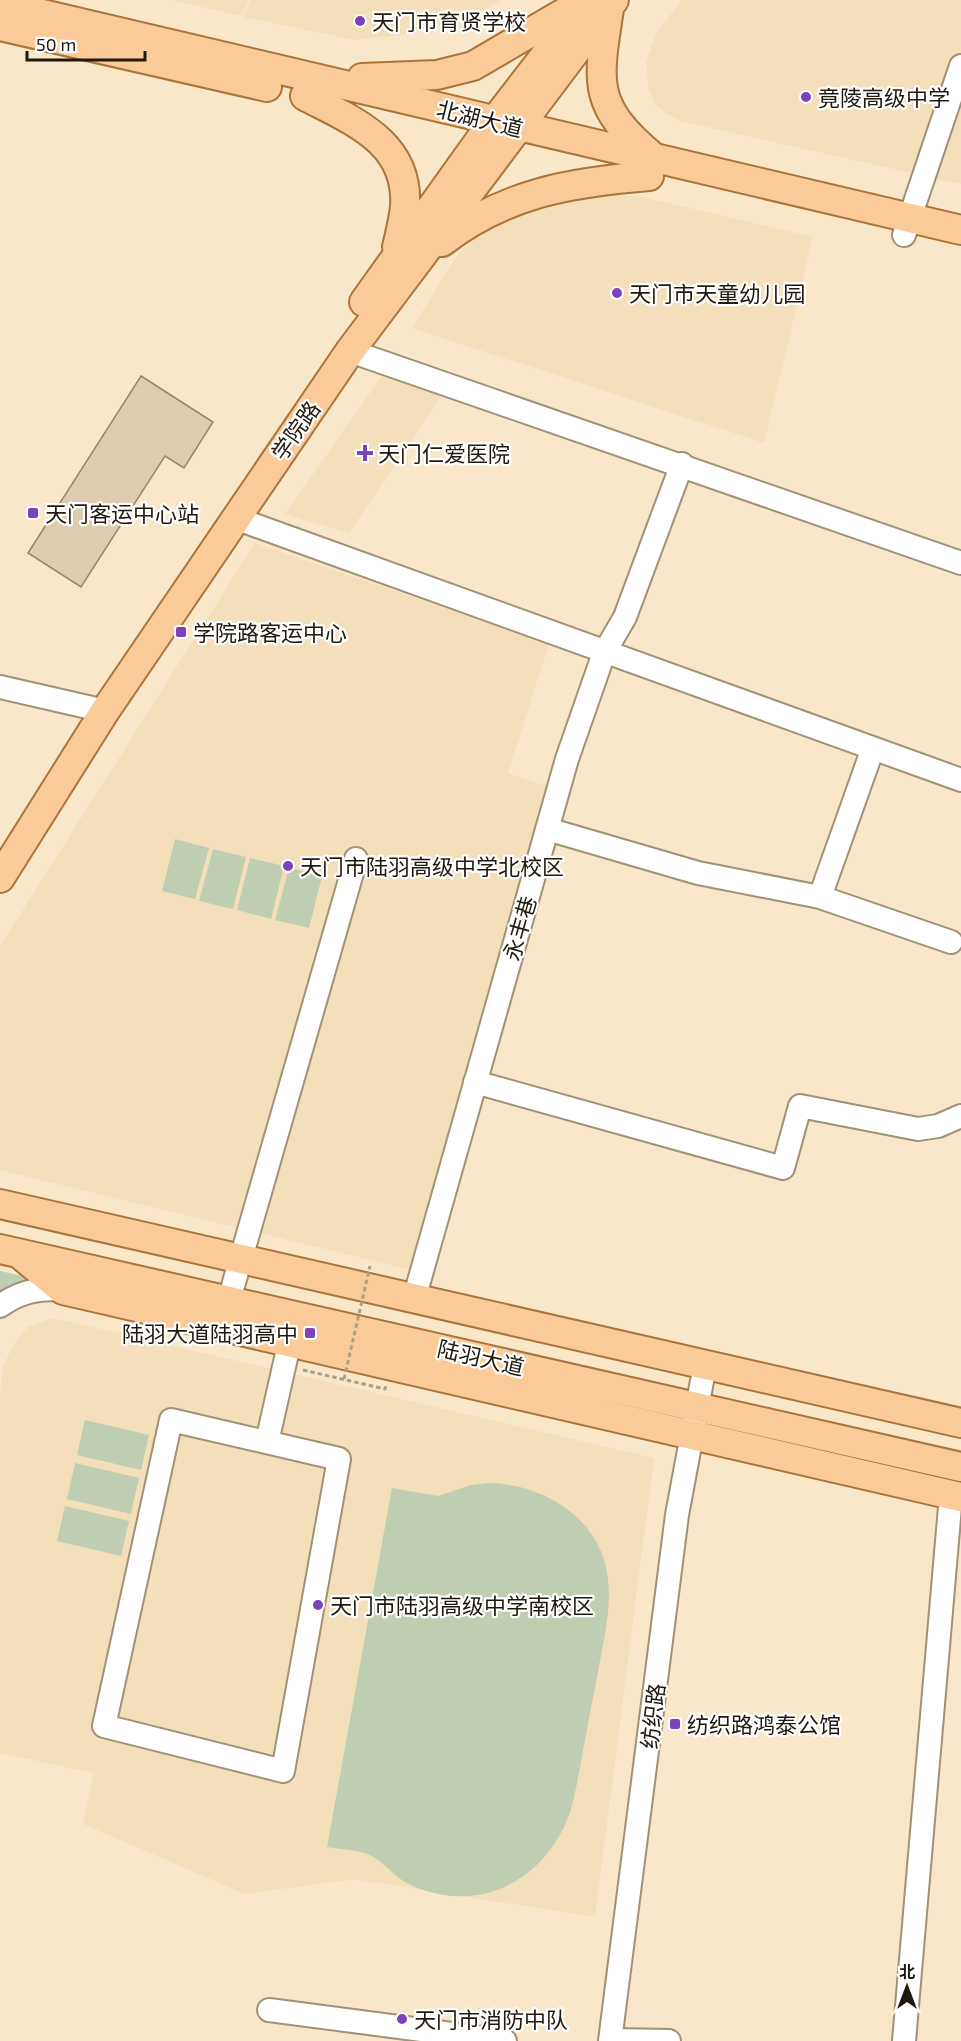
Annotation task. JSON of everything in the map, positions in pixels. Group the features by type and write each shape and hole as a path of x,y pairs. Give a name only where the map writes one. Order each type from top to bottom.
{"main road":[{"path":"310,87 454,72 492,57 599,1 604,95 615,120 652,168 581,183 504,204 404,262"},
{"name":"学院路","path":"0,844 404,262 599,1"},
{"name":"北湖大道","path":"0,4 310,87 652,168 906,226 961,230"},
{"name":"北湖大道","path":"0,26 310,87"},
{"path":"310,87 375,134 388,149 400,170 405,189 404,262"},
{"name":"北湖大道","path":"906,226 961,248"},
{"name":"学院路","path":"0,878 95,709 234,518 350,351 404,262"},
{"path":"0,1204 237,1272 414,1299 701,1388 961,1423"},
{"path":"6,1245 63,1290 956,1496"},
{"name":"陆羽大道","path":"6,1245 237,1272 701,1388 961,1450"},
{"name":"陆羽大道","path":"6,1245 295,1315 701,1388 961,1467"}],"street":[{"path":"906,226 951,124 961,66"},
{"path":"350,351 961,562"},
{"name":"永丰巷","path":"414,1299 567,759 604,653 625,617 682,465"},
{"path":"234,518 961,780"},
{"path":"0,687 95,709"},
{"path":"820,897 873,748"},
{"path":"547,829 698,873 820,897 951,942"},
{"path":"237,1272 356,860"},
{"path":"475,1082 783,1168 800,1106 918,1129 938,1126 961,1116"},
{"path":"0,1306 23,1293 38,1289 63,1290"},
{"path":"267,1442 295,1315"},
{"name":"纺织路","path":"610,2040 677,1515 701,1388"},
{"path":"171,1420 267,1442 339,1459 283,1771 104,1726 171,1420"},
{"path":"904,2041 956,1496"},
{"path":"269,2010 505,2041"},
{"path":"610,2040 669,2041"}],"path":[{"path":"344,1379 370,1266"},
{"path":"307,1371 385,1389"}],"shaded area":[{"path":"172,0 248,0 242,16"},
{"name":"天门市育贤学校","path":"250,0 501,0 476,15 447,25 410,34 355,40 244,17"},
{"name":"竟陵高级中学","path":"682,0 961,0 961,184 680,121 665,113 655,104 649,90 646,63 656,33"},
{"name":"天门市天童幼儿园","path":"613,194 647,198 813,237 764,443 412,328 455,258 474,239 494,226 538,208 589,196"},
{"name":"天门仁爱医院","path":"384,373 444,392 349,533 285,514"},
{"name":"天门市陆羽高级中学北校区","path":"255,543 549,644 508,773 547,786 416,1271 0,1170 0,946"},
{"name":"天门市陆羽高级中学南校区","path":"53,1318 654,1458 595,1917 353,1879 245,1894 83,1824 94,1773 0,1753 0,1396 3,1366 14,1344 28,1327"}],"green space":[{"path":"175,839 209,848 195,899 162,891"},
{"path":"213,849 246,857 233,909 199,901"},
{"path":"250,858 284,866 271,919 237,910"},
{"path":"289,868 322,876 309,928 275,920"},
{"path":"0,1271 32,1278 34,1280 0,1296"},
{"path":"85,1420 149,1435 141,1470 77,1455"},
{"path":"75,1463 139,1478 131,1514 67,1499"},
{"path":"489,1483 528,1489 564,1507 579,1519 592,1535 601,1552 607,1572 609,1598 606,1624 574,1798 565,1824 552,1847 535,1867 515,1882 492,1892 467,1896 440,1894 407,1883 372,1856 327,1847 392,1488 438,1496 471,1485"},
{"path":"65,1506 129,1521 121,1556 57,1541"}],"building":[{"path":"141,376 213,422 184,468 165,456 81,587 28,553"}],"place":[{"name":"天门市育贤学校","path":"360,21"},
{"name":"竟陵高级中学","path":"806,97"},
{"name":"天门市天童幼儿园","path":"617,293"},
{"name":"天门仁爱医院","path":"365,453"},
{"name":"天门客运中心站","path":"33,513"},
{"name":"学院路客运中心","path":"181,632"},
{"name":"天门市陆羽高级中学北校区","path":"288,866"},
{"name":"陆羽大道陆羽高中","path":"310,1333"},
{"name":"天门市陆羽高级中学南校区","path":"318,1605"},
{"name":"纺织路鸿泰公馆","path":"675,1724"},
{"name":"天门市消防中队","path":"402,2019"}]}
